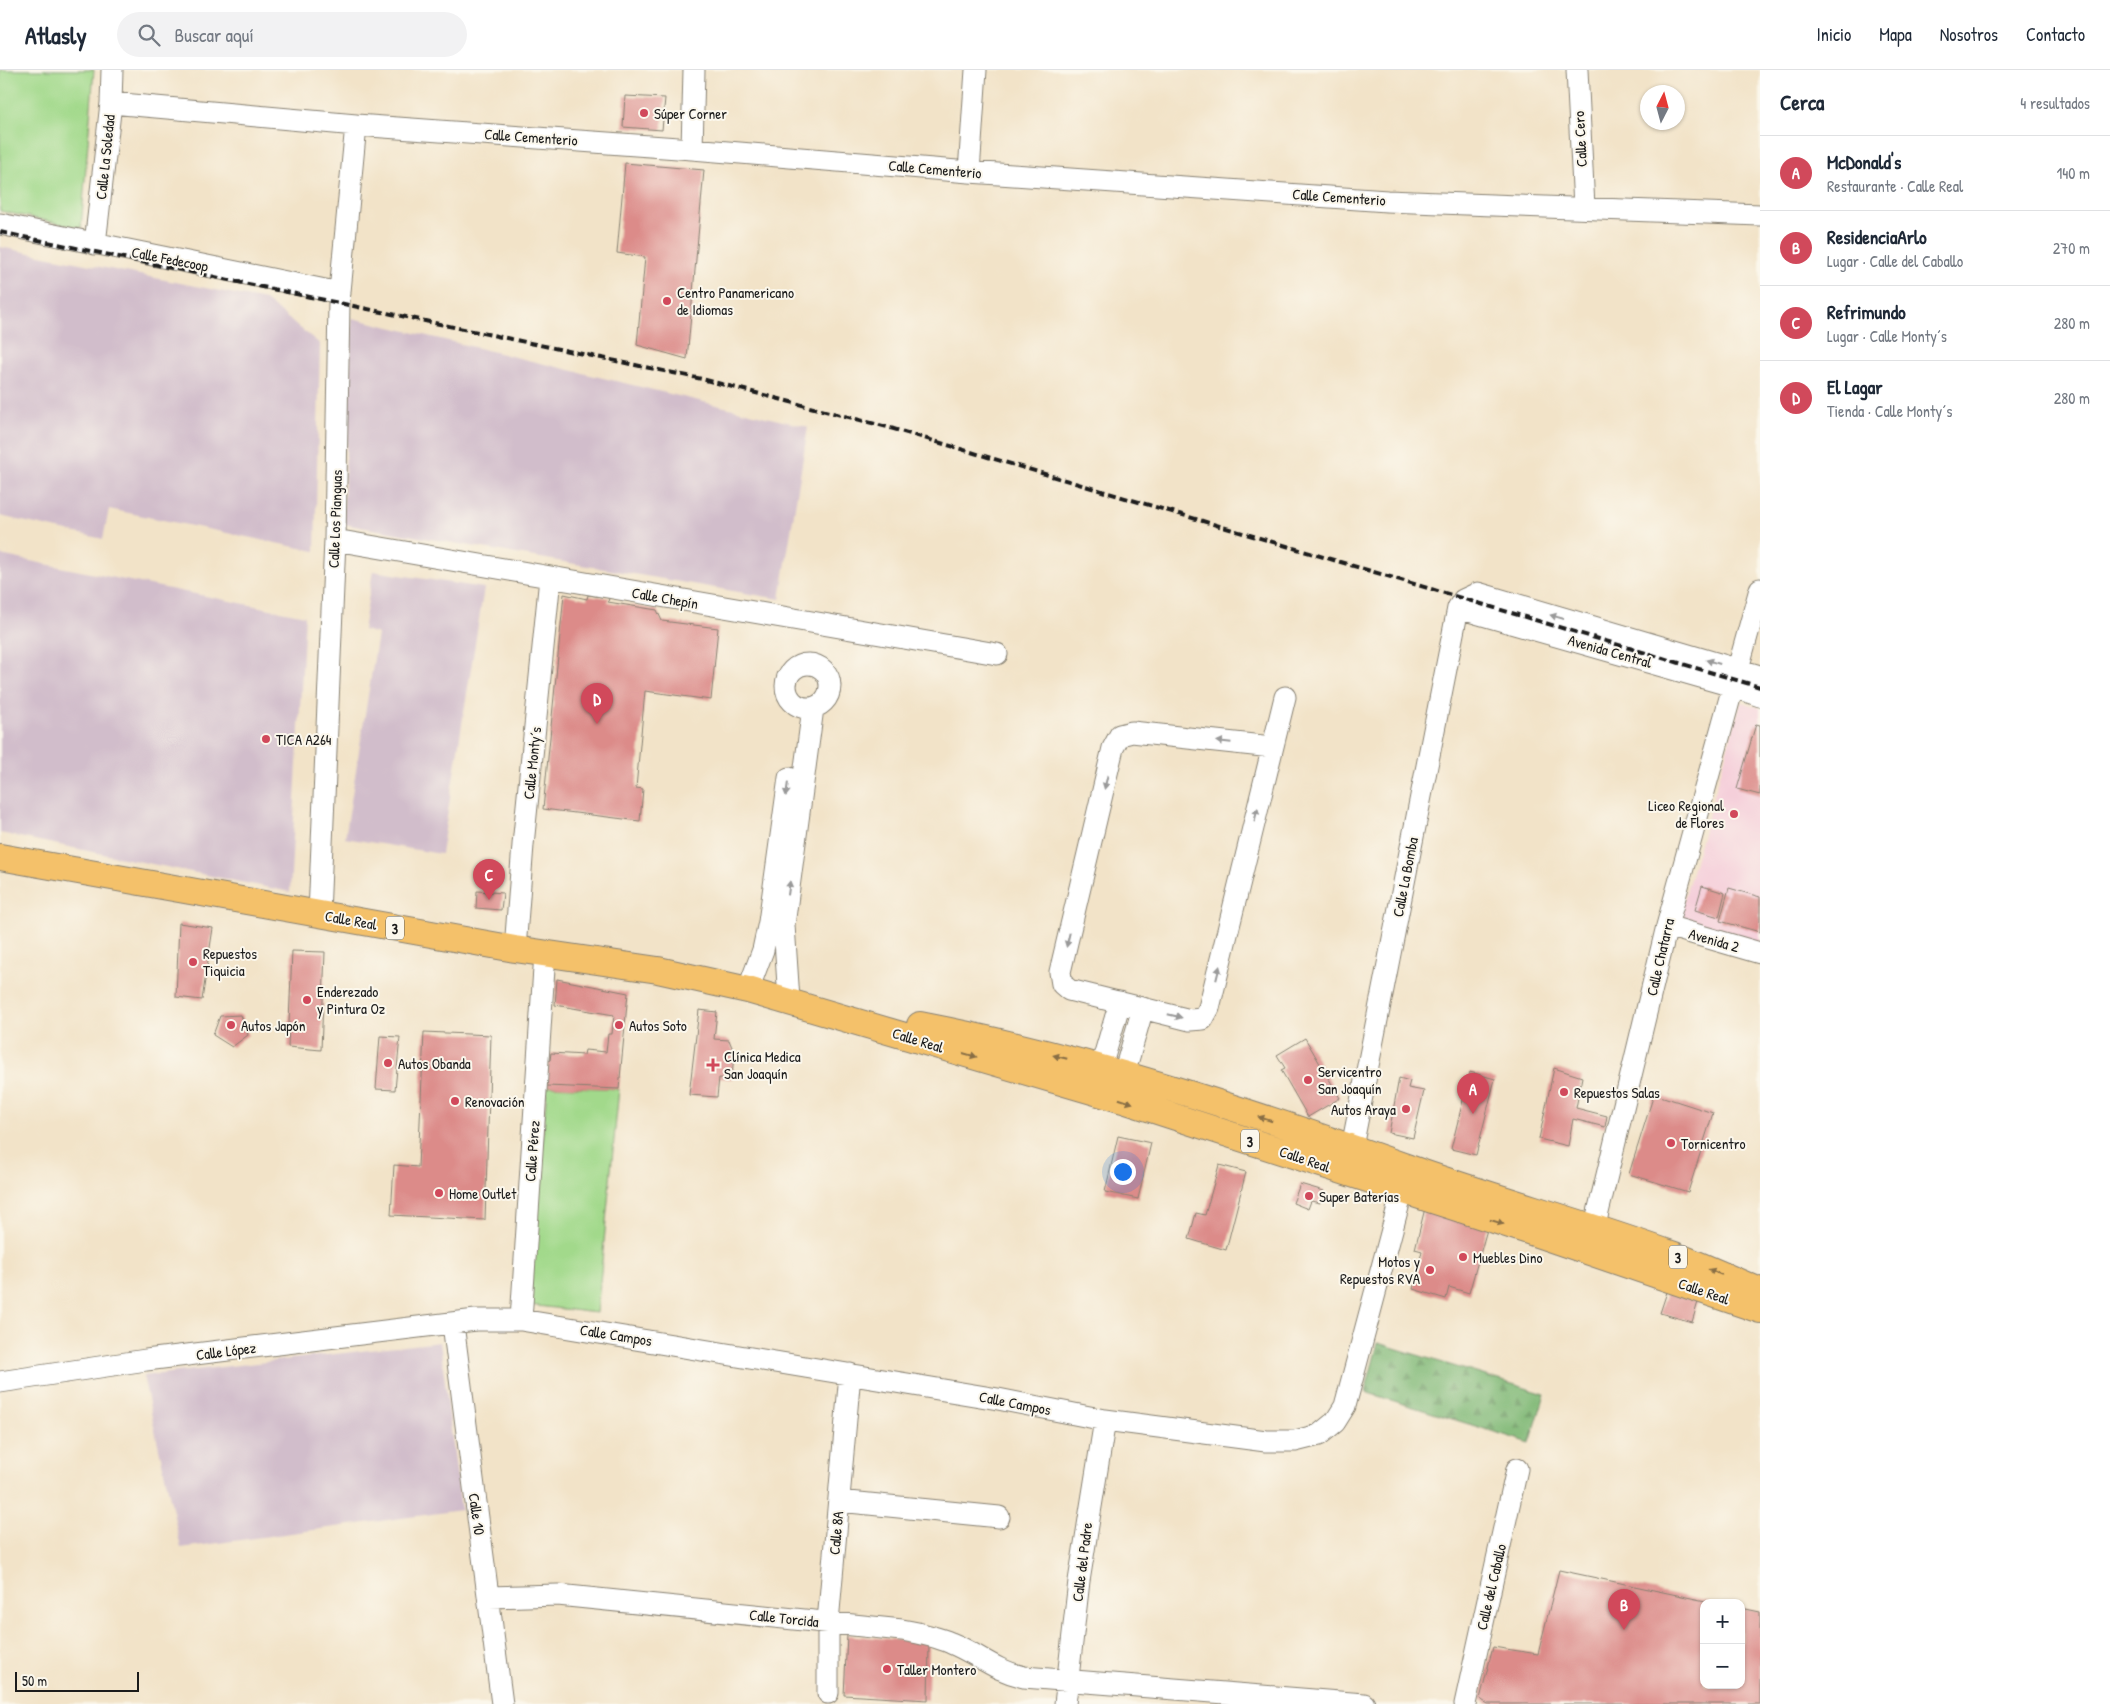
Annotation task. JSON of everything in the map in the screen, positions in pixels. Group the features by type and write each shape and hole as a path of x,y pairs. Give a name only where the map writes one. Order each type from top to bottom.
{"main road":[{"name":"Calle Real","path":"0,857 515,949 667,972 789,1000 1101,1093 1402,1192 1528,1231 1760,1310"},
{"name":"Calle Real","path":"789,1000 968,1034 1112,1070 1352,1147 1499,1198 1674,1255 1760,1291"},
{"path":"1252,1142 1268,1140 1299,1144 1334,1154 1344,1153 1352,1147 1361,1163 1396,1179 1400,1184 1402,1192 1414,1184 1473,1197 1499,1198"},
{"path":"1528,1231 1556,1230 1586,1236 1594,1229 1602,1243 1653,1262 1684,1284"}],"street":[{"name":"Calle La Soledad","path":"95,244 111,103 112,70"},
{"path":"692,148 694,70"},
{"path":"969,172 976,70"},
{"name":"Calle Cero","path":"1577,70 1584,207"},
{"name":"Calle Cementerio","path":"111,103 356,125 692,148 969,172 1387,201 1760,215"},
{"name":"Calle Los Pianguas","path":"319,914 334,540 340,293 356,125"},
{"name":"Calle Fedecoop","path":"0,224 340,293"},
{"name":"Calle Chepín","path":"334,540 997,654"},
{"name":"Calle Monty´s","path":"515,949 522,845 550,578"},
{"name":"Calle Chatarra","path":"1594,1229 1667,926 1760,589"},
{"name":"Avenida Central","path":"1760,676 1735,678 1458,608 1463,600 1478,593 1735,678 1760,696"},
{"name":"Calle La Bomba","path":"1352,1147 1458,608"},
{"path":"1272,747 1132,732 1120,735 1114,748 1060,972 1062,984 1069,990 1190,1020 1203,1019 1209,1008 1285,696"},
{"path":"789,1000 776,923 806,707"},
{"path":"748,990 763,950 776,923"},
{"name":"Avenida 2","path":"1667,926 1760,953"},
{"name":"Calle Pérez","path":"521,1320 545,953"},
{"path":"1112,1070 1120,1002"},
{"path":"1112,1070 1143,1008"},
{"name":"Calle Campos","path":"453,1324 476,1320 521,1320 998,1399 1105,1420 1279,1442 1307,1440 1328,1429 1340,1416 1352,1385 1402,1192"},
{"name":"Calle López","path":"0,1382 146,1360 453,1324"},
{"name":"Calle 10","path":"453,1324 502,1704"},
{"name":"Calle 8A","path":"828,1693 828,1622 850,1374"},
{"name":"Calle del Padre","path":"1065,1704 1079,1581 1105,1420"},
{"name":"Calle del Caballo","path":"1465,1704 1517,1469"},
{"path":"839,1501 999,1517"},
{"name":"Calle Torcida","path":"489,1597 558,1595 828,1622 928,1635 952,1643 1006,1673 1024,1677 1069,1681"},
{"path":"1069,1681 1364,1704"}],"shaded area":[{"path":"0,247 265,300 320,344 315,551 109,509 103,539 0,516"},
{"path":"352,318 808,427 780,599 343,524"},
{"path":"0,555 305,616 290,892 0,833"},
{"path":"373,571 484,588 441,854 345,838 378,634 363,630"},
{"name":"Liceo Regional de Flores","path":"1741,702 1760,708 1760,943 1678,920"},
{"path":"440,1342 461,1510 181,1548 143,1376"}],"green space":[{"path":"0,70 94,70 81,228 0,211"},
{"path":"547,1086 619,1089 597,1313 529,1305"},
{"path":"1378,1343 1545,1394 1530,1443 1365,1392"}],"building":[{"name":"Súper Corner","path":"625,96 665,98 662,130 623,127"},
{"name":"Centro Panamericano de Idiomas","path":"625,163 704,170 687,359 637,345 645,257 617,253"},
{"path":"564,594 587,599 588,595 609,598 608,602 657,610 662,621 718,628 711,700 645,691 636,788 643,789 640,821 543,809"},
{"path":"1756,724 1760,725 1760,795 1737,789"},
{"path":"1702,886 1725,893 1719,917 1695,910"},
{"path":"1729,888 1760,897 1760,932 1720,921"},
{"path":"477,891 503,893 501,910 476,908"},
{"name":"Repuestos Tiquicia","path":"179,923 213,928 202,1000 176,997"},
{"name":"Enderezado y Pintura Oz","path":"292,951 325,952 321,1050 288,1047"},
{"name":"Autos Soto","path":"557,979 628,993 619,1089 547,1086 548,1060 550,1060 551,1053 584,1055 585,1050 606,1052 608,1034 612,1034 614,1015 555,1005"},
{"name":"Clínica Medica San Joaquín","path":"699,1010 717,1012 714,1039 729,1040 734,1052 732,1079 719,1078 717,1097 689,1095"},
{"name":"Autos Japón","path":"241,1015 248,1035 232,1047 213,1035 220,1016"},
{"name":"Renovación","path":"424,1032 491,1035 485,1220 391,1215 394,1165 418,1167"},
{"name":"Autos Obanda","path":"380,1036 400,1037 395,1090 376,1089"},
{"name":"Servicentro San Joaquín","path":"1305,1038 1340,1098 1308,1117 1281,1070 1285,1068 1277,1055"},
{"name":"Repuestos Salas","path":"1554,1068 1582,1077 1576,1108 1607,1116 1605,1127 1573,1119 1568,1146 1539,1139"},
{"path":"1470,1072 1495,1079 1476,1155 1451,1149"},
{"name":"Autos Araya","path":"1399,1078 1410,1081 1408,1088 1424,1091 1413,1138 1389,1133"},
{"name":"Tornicentro","path":"1654,1094 1713,1113 1688,1192 1629,1174"},
{"path":"1118,1136 1151,1143 1138,1199 1105,1192"},
{"path":"1219,1165 1246,1172 1226,1250 1189,1239 1196,1213 1205,1215"},
{"name":"Super Baterías","path":"1300,1184 1324,1191 1320,1203 1311,1201 1308,1209 1293,1203"},
{"path":"1425,1208 1488,1226 1469,1293 1449,1287 1446,1299 1413,1289 1422,1251 1415,1249"},
{"path":"1667,1292 1698,1302 1692,1322 1660,1313"},
{"path":"1559,1570 1700,1600 1700,1689 1745,1689 1745,1609 1760,1612 1760,1704 1488,1704 1480,1699 1493,1647 1538,1654"},
{"name":"Taller Montero","path":"847,1635 929,1643 928,1700 844,1695"}],"railway":[{"path":"0,232 702,379 887,427 1760,687"}],"place":[{"name":"Súper Corner","path":"644,113"},
{"name":"Centro Panamericano de Idiomas","path":"667,301"},
{"name":"El Lagar","path":"597,724"},
{"name":"TICA A264","path":"266,739"},
{"name":"Liceo Regional de Flores","path":"1734,814"},
{"name":"Refrimundo","path":"489,900"},
{"name":"Repuestos Tiquicia","path":"193,962"},
{"name":"Enderezado y Pintura Oz","path":"307,1000"},
{"name":"Autos Japón","path":"231,1025"},
{"name":"Autos Soto","path":"619,1025"},
{"name":"Autos Obanda","path":"388,1063"},
{"name":"Clínica Medica San Joaquín","path":"713,1065"},
{"name":"Servicentro San Joaquín","path":"1308,1080"},
{"name":"Repuestos Salas","path":"1564,1092"},
{"name":"Renovación","path":"455,1101"},
{"name":"Autos Araya","path":"1406,1109"},
{"name":"McDonald's","path":"1473,1114"},
{"name":"Tornicentro","path":"1671,1143"},
{"name":"Home Outlet","path":"439,1193"},
{"name":"Super Baterías","path":"1309,1196"},
{"name":"Muebles Dino","path":"1463,1257"},
{"name":"Motos y Repuestos RVA","path":"1430,1270"},
{"name":"ResidenciaArlo","path":"1624,1630"},
{"name":"Taller Montero","path":"887,1669"}]}
